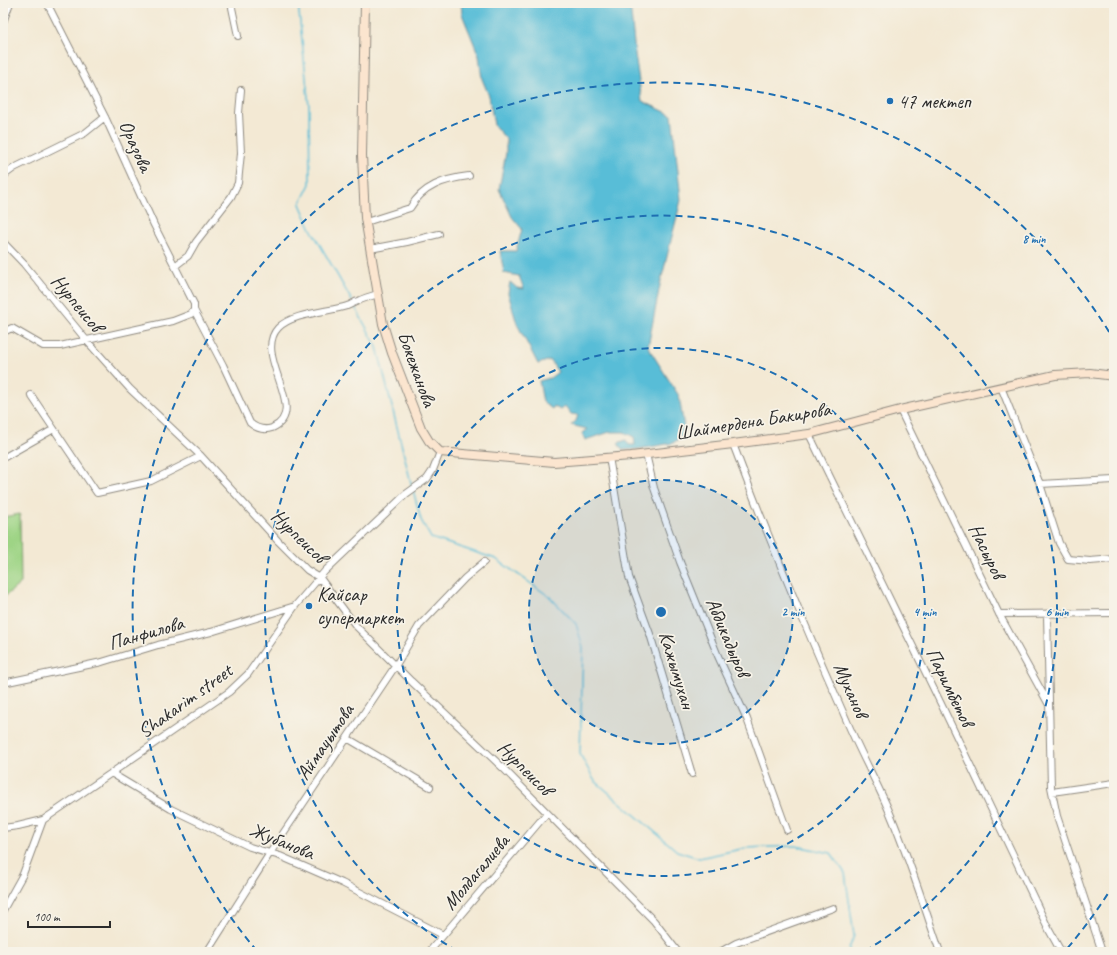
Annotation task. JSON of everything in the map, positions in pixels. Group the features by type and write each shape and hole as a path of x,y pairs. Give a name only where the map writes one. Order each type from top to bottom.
{"street":[{"path":"3,22 10,3"},
{"name":"Оразова","path":"47,3 105,117 250,423 256,428 266,430 280,423 285,416 286,407 284,396 271,351 272,338 277,329 291,320 318,312 348,306 378,294"},
{"path":"231,3 238,36"},
{"name":"Бокежанова","path":"365,3 362,155 366,222 370,249 383,324 421,428 429,441 440,452"},
{"path":"175,266 188,256 196,242 231,197 238,183 241,153 239,113 241,90"},
{"path":"3,176 14,168 85,133 105,117"},
{"path":"366,222 410,208 415,199 426,189 452,178 469,176"},
{"path":"370,249 439,234"},
{"name":"Нурпеисов","path":"3,242 24,264 87,341 130,389 201,456 278,541 307,570 320,578 356,626 503,768 654,921 678,952"},
{"path":"3,332 12,328 43,346 60,346 173,321 191,314 194,307"},
{"name":"Шаймердена Бакирова","path":"440,452 554,462 646,454 809,434 900,410 1055,375 1090,373 1114,376"},
{"path":"1001,387 1040,484 1059,543 1068,559 1090,561 1114,560"},
{"path":"31,395 97,493 151,481 201,456"},
{"name":"Насыров","path":"900,410 999,614 1049,704"},
{"path":"3,458 54,429"},
{"name":"Паримбетов","path":"809,434 943,708 1048,930 1059,948 1064,952"},
{"name":"Муханов","path":"733,444 764,528 846,721 886,804 908,860 939,949"},
{"name":"Shakarim street","path":"3,828 44,820 234,687 248,674 295,606 370,527 406,494 426,479 433,470 440,452"},
{"name":"Абдикадыров","path":"646,454 654,488 680,562 718,656 747,719 787,830"},
{"name":"Кажымухан","path":"609,457 629,577 650,634 692,774"},
{"path":"1040,484 1114,480"},
{"name":"Аймауытова","path":"207,952 270,853 396,665 419,626 465,578 484,562"},
{"name":"Панфилова","path":"3,683 102,662 158,645 211,632 295,606"},
{"path":"999,614 1114,613"},
{"path":"1047,614 1052,792 1057,816 1102,952"},
{"path":"347,738 430,787"},
{"name":"Жубанова","path":"111,773 171,809 250,847 280,856 342,883 443,935"},
{"path":"1052,792 1114,783"},
{"name":"Молдагалиева","path":"429,952 548,813"},
{"path":"3,910 23,874 44,820"},
{"path":"720,952 736,942 832,908"},
{"path":"3,949 8,952"}],"green space":[{"path":"20,514 21,583 3,598 3,517"}],"water":[{"path":"461,3 630,3 635,54 642,101 672,115 681,200 660,285 648,347 679,396 685,434 673,443 622,450 618,443 626,440 629,445 635,445 634,437 624,432 610,432 585,440 582,433 587,429 571,425 576,421 578,415 571,414 565,406 560,410 554,406 552,409 543,402 539,381 550,378 558,372 550,360 538,364 517,324 508,293 510,282 517,288 524,289 519,276 504,273 500,251 516,251 522,229 512,217 499,189 506,153 506,139 494,125 489,96 482,79 479,56 462,14"}],"waterway":[{"path":"298,3 309,106 310,184 300,204 311,229 352,301"},
{"path":"354,305 377,347 412,487"},
{"path":"413,490 421,520 431,538 496,559 550,597 576,624 583,647 580,754 594,780 677,851 699,858 746,848 796,846 831,853 845,873 854,935 848,952"}],"place":[{"name":"47 мектеп","path":"890,101"},
{"name":"Кайсар супермаркет","path":"309,606"}]}
